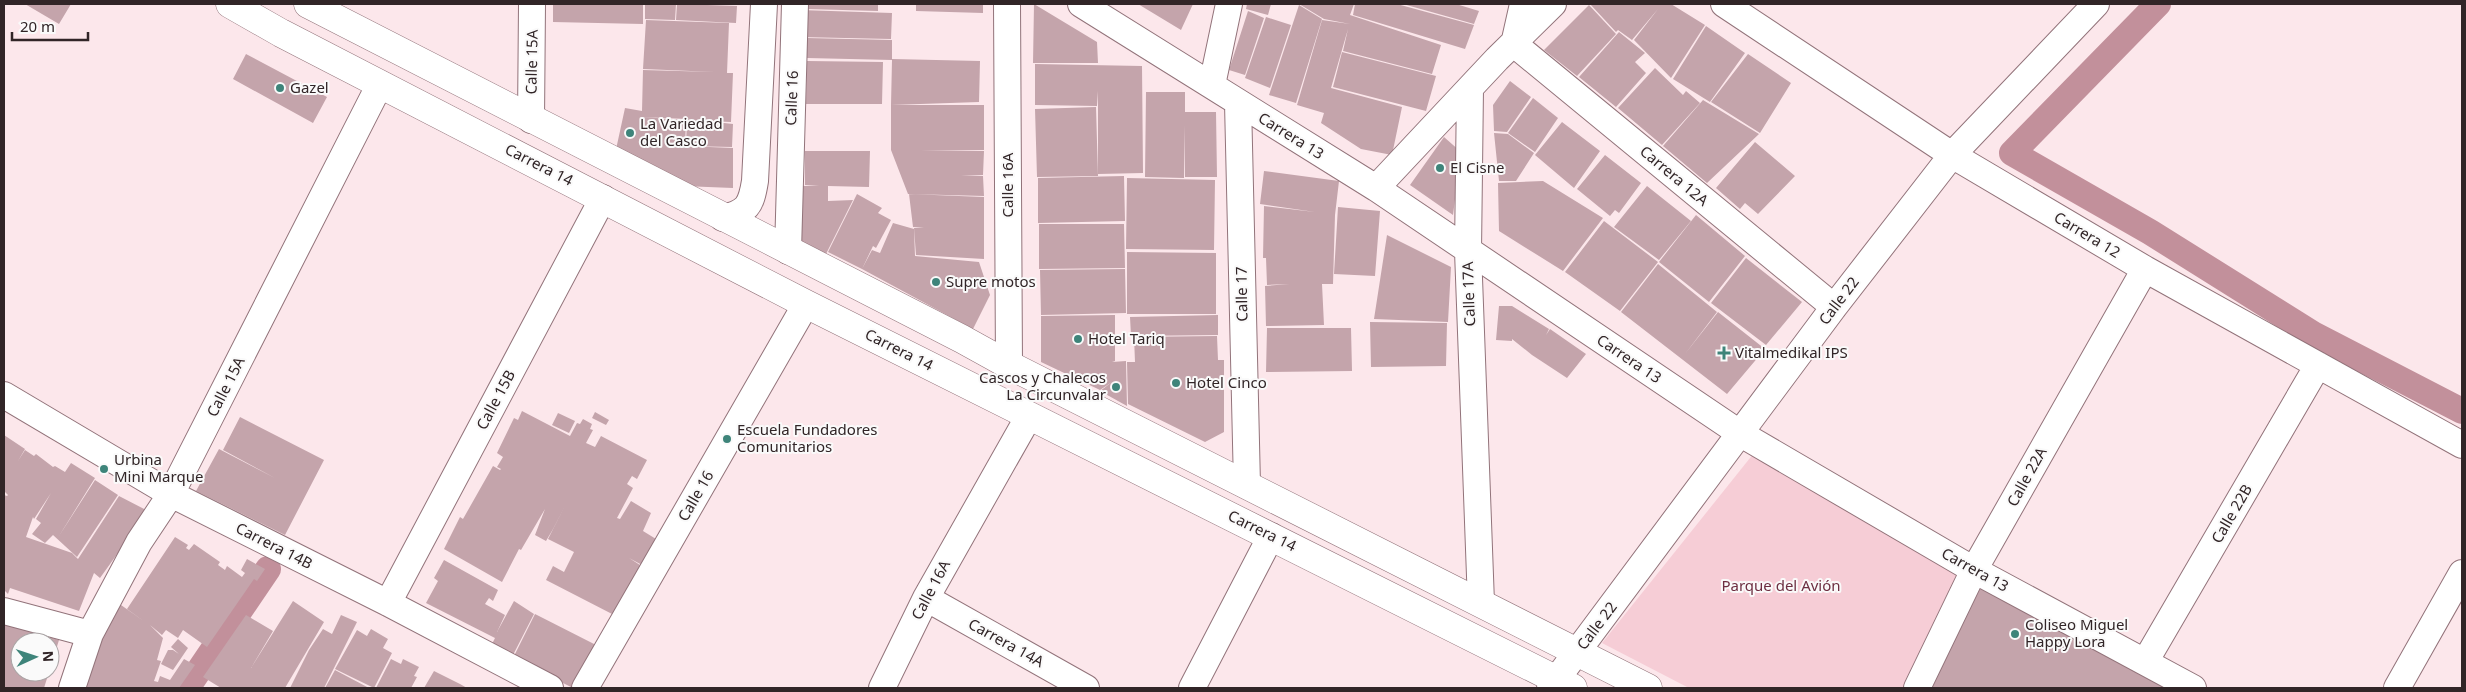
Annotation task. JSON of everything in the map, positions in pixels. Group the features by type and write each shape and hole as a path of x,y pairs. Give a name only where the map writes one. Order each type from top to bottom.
{"main road":[{"name":"Carrera 14","path":"230,4 380,84 806,304 1271,536 1560,685"},
{"path":"308,4 531,120 962,339 1009,366 1648,688"}],"street":[{"name":"Calle 15A","path":"531,120 532,4"},
{"path":"723,218 740,213 752,200 755,182 764,4"},
{"name":"Calle 16","path":"788,251 795,4"},
{"name":"Calle 16A","path":"1007,4 1009,366"},
{"name":"Carrera 13","path":"1081,4 1376,188 1741,434 1974,570 2193,688"},
{"path":"1212,85 1229,4"},
{"path":"1514,44 1523,4"},
{"path":"1376,188 1470,88 1553,4"},
{"name":"Carrera 12","path":"1724,4 1952,155 2145,269 2462,445"},
{"name":"Calle 22","path":"1560,685 1577,652 1834,308 1952,155 2096,4"},
{"name":"Carrera 12A","path":"1514,44 1834,308"},
{"name":"Calle 15A","path":"72,688 90,634 139,542 171,494 380,84"},
{"name":"Calle 17A","path":"1470,88 1468,251 1481,603"},
{"name":"Calle 17","path":"1238,103 1247,485"},
{"name":"Calle 15B","path":"388,603 603,198"},
{"name":"Calle 22A","path":"1917,688 1974,570 2145,269"},
{"name":"Calle 16","path":"585,688 806,304"},
{"name":"Calle 22B","path":"2146,662 2318,365"},
{"name":"Carrera 14B","path":"4,394 171,494 388,603 550,688"},
{"name":"Calle 16A","path":"882,688 926,598 1029,416"},
{"path":"1192,688 1271,536"},
{"path":"2401,687 2462,573"},
{"name":"Carrera 14A","path":"926,598 1086,688"},
{"path":"4,611 90,634"}],"green space":[{"name":"Parque del Avión","path":"1758,448 1959,576 1903,688 1689,688 1602,643"}],"building":[{"path":"25,4 71,4 59,24"},
{"path":"553,4 643,4 643,24 553,22"},
{"path":"645,4 676,4 675,20 645,19"},
{"path":"677,4 737,6 736,23 676,20"},
{"path":"807,4 878,4 878,11 807,9"},
{"path":"916,4 983,4 983,13 916,11"},
{"path":"1034,4 1097,42 1098,63 1033,63"},
{"path":"1138,4 1193,4 1181,30"},
{"path":"1247,4 1271,4 1268,15 1246,9"},
{"path":"1299,4 1354,4 1350,15 1441,45 1432,74 1343,51 1348,29 1331,88 1402,107 1392,155 1361,149 1321,123 1324,113 1297,105 1322,20 1350,24 1324,19"},
{"path":"1355,4 1397,4 1474,25 1465,49 1353,15"},
{"path":"1403,4 1456,4 1479,11 1474,24"},
{"path":"1590,4 1671,4 1705,25 1671,78 1634,40 1658,9 1632,40 1618,30 1616,32"},
{"path":"1299,5 1322,19 1296,103 1269,95"},
{"path":"1589,5 1616,34 1577,76 1544,50"},
{"path":"800,10 892,13 891,39 799,37"},
{"path":"1248,11 1264,18 1245,75 1229,70"},
{"path":"1266,17 1291,25 1270,88 1245,78"},
{"path":"646,20 729,23 727,73 733,73 731,122 706,121 733,124 732,147 686,146 687,119 641,117 686,120 685,146 733,148 733,188 683,186 615,154 625,108 642,111 643,70 715,72 643,69"},
{"path":"1706,26 1745,53 1710,102 1673,79"},
{"path":"1619,32 1645,53 1635,62 1646,73 1616,107 1579,77"},
{"path":"807,38 892,40 892,59 980,61 979,102 891,105 892,60 807,58"},
{"path":"1342,52 1436,76 1426,111 1333,87"},
{"name":"Gazel","path":"246,54 327,97 313,123 233,79"},
{"path":"1748,54 1791,83 1760,133 1711,102"},
{"path":"807,61 883,62 882,104 806,104"},
{"path":"1035,64 1142,66 1143,173 1098,174 1098,91 1097,106 1035,105"},
{"path":"1655,68 1683,95 1686,91 1700,103 1662,145 1618,108"},
{"path":"1510,81 1531,97 1507,132 1494,131 1493,105"},
{"path":"1146,92 1185,92 1185,112 1216,112 1217,177 1185,177 1184,125 1184,178 1145,177"},
{"path":"1533,98 1558,118 1535,152 1508,133"},
{"path":"1703,100 1759,134 1707,183 1663,146"},
{"path":"891,105 984,105 984,150 921,150 984,151 983,175 961,176 983,176 984,196 908,194 891,150"},
{"path":"1096,107 1098,176 1037,177 1035,109"},
{"path":"1562,122 1600,151 1574,188 1535,155"},
{"path":"1494,133 1508,134 1534,153 1516,181 1499,181"},
{"name":"El Cisne","path":"1444,137 1461,152 1453,215 1410,185"},
{"path":"1755,142 1795,176 1758,214 1745,203 1740,209 1716,188"},
{"path":"805,151 870,151 869,187 828,186 828,201 853,200 826,254 801,243 799,186 819,186 805,185"},
{"path":"1605,155 1641,183 1619,213 1615,210 1610,216 1577,189"},
{"path":"1264,171 1339,181 1335,215 1333,284 1322,284 1324,325 1266,326 1265,286 1290,284 1267,285 1266,258 1263,258 1264,206 1315,212 1260,204"},
{"path":"1124,176 1125,221 1038,223 1038,178"},
{"path":"1127,178 1215,180 1214,250 1126,249"},
{"path":"1543,181 1603,218 1563,271 1499,231 1498,183"},
{"path":"1647,186 1691,221 1659,260 1614,227"},
{"path":"857,194 882,208 878,213 891,220 876,248 873,246 862,269 828,252"},
{"path":"909,194 984,197 984,259 916,255 914,228 924,227 913,227"},
{"path":"1338,207 1380,211 1375,276 1334,274"},
{"path":"1696,215 1745,256 1709,302 1659,262"},
{"path":"1604,221 1658,262 1620,311 1565,272"},
{"name":"Supre motos","path":"893,223 914,229 915,256 979,262 990,295 973,329 862,269 872,250 880,253"},
{"path":"1039,224 1124,224 1125,268 1039,269"},
{"path":"1387,235 1451,267 1448,322 1374,319"},
{"path":"1127,252 1216,253 1216,314 1127,314"},
{"path":"1746,258 1802,302 1766,345 1711,303"},
{"path":"1658,264 1717,312 1685,354 1718,312 1765,349 1727,394 1621,312"},
{"path":"1125,269 1126,313 1041,315 1040,270"},
{"path":"1499,306 1512,306 1549,329 1546,335 1550,329 1586,354 1567,378 1512,339 1512,341 1496,340"},
{"name":"Hotel Tariq","path":"1115,315 1115,361 1112,362 1126,361 1127,406 1100,391 1112,382 1100,390 1041,362 1041,316"},
{"path":"1218,315 1218,335 1131,336 1130,317"},
{"path":"1370,322 1447,323 1446,366 1371,367"},
{"path":"1267,328 1351,328 1352,371 1266,372"},
{"name":"Hotel Cinco","path":"1217,336 1218,360 1224,360 1224,432 1205,442 1128,404 1127,362 1135,362 1134,337"},
{"path":"522,411 570,436 577,423 580,424 583,419 592,424 590,429 593,430 586,443 595,447 601,436 647,460 637,479 632,476 627,484 633,488 617,518 620,519 631,501 651,513 643,531 656,539 642,565 629,558 640,565 614,615 546,580 553,566 564,572 574,552 548,539 566,504 546,541 535,535 545,509 521,550 519,549 502,582 444,549 460,517 463,519 493,466 501,469 497,467 503,457 497,453 514,418 518,420"},
{"path":"595,412 609,420 606,425 592,418"},
{"path":"558,413 575,421 569,433 552,425"},
{"path":"240,417 324,460 285,535 196,491 219,449 275,478 223,450"},
{"path":"4,435 25,449 18,461 25,450 34,456 36,454 53,467 55,466 65,472 71,463 95,478 59,536 95,480 118,495 77,557 53,535 45,543 32,534 41,523 36,519 51,493 34,519 33,517 26,537 72,553 78,559 119,496 148,511 100,578 94,573 79,611 10,588 8,594 4,590 4,495 8,495 4,491"},
{"path":"175,537 188,545 186,548 189,550 194,544 220,562 218,565 225,570 227,566 242,577 245,573 241,570 247,559 265,569 257,581 254,579 207,647 183,630 178,638 166,630 162,635 150,625 163,638 157,660 161,661 154,681 158,682 160,676 170,680 184,659 195,665 179,688 84,688 97,647 110,619 121,605 145,622 127,609"},
{"path":"444,560 498,590 493,601 489,598 485,604 505,615 497,632 514,601 534,614 512,657 491,646 495,638 426,603 438,581 434,578"},
{"name":"Coliseo Miguel Happy Lora","path":"1978,580 2182,688 1921,688"},
{"path":"293,601 324,622 285,688 221,688 203,677 246,615 273,631 251,668"},
{"path":"535,614 596,645 573,688 513,658"},
{"path":"341,615 357,622 324,688 290,688 309,650 323,629 332,634"},
{"path":"4,623 33,632 10,632 10,682 46,682 44,688 4,688"},
{"path":"371,629 388,639 383,648 392,653 374,688 335,669 357,630 367,636"},
{"path":"178,639 188,648 173,670 161,664 168,650 173,650 179,654 171,647"},
{"path":"391,659 401,664 403,659 419,667 414,676 417,677 411,688 376,688"},
{"path":"335,670 369,688 325,688"},
{"path":"434,671 460,684 467,688 424,688"}],"waterway":[{"path":"2158,4 2012,153 2150,232 2313,334 2462,411"},
{"path":"187,688 268,569"}],"place":[{"name":"Gazel","path":"280,88"},
{"name":"La Variedad del Casco","path":"630,133"},
{"name":"El Cisne","path":"1440,168"},
{"name":"Supre motos","path":"936,282"},
{"name":"Hotel Tariq","path":"1078,339"},
{"name":"Vitalmedikal IPS","path":"1724,353"},
{"name":"Hotel Cinco","path":"1176,383"},
{"name":"Cascos y Chalecos La Circunvalar","path":"1116,387"},
{"name":"Escuela Fundadores Comunitarios","path":"727,439"},
{"name":"Urbina Mini Marque","path":"104,469"},
{"name":"Coliseo Miguel Happy Lora","path":"2015,634"}]}
